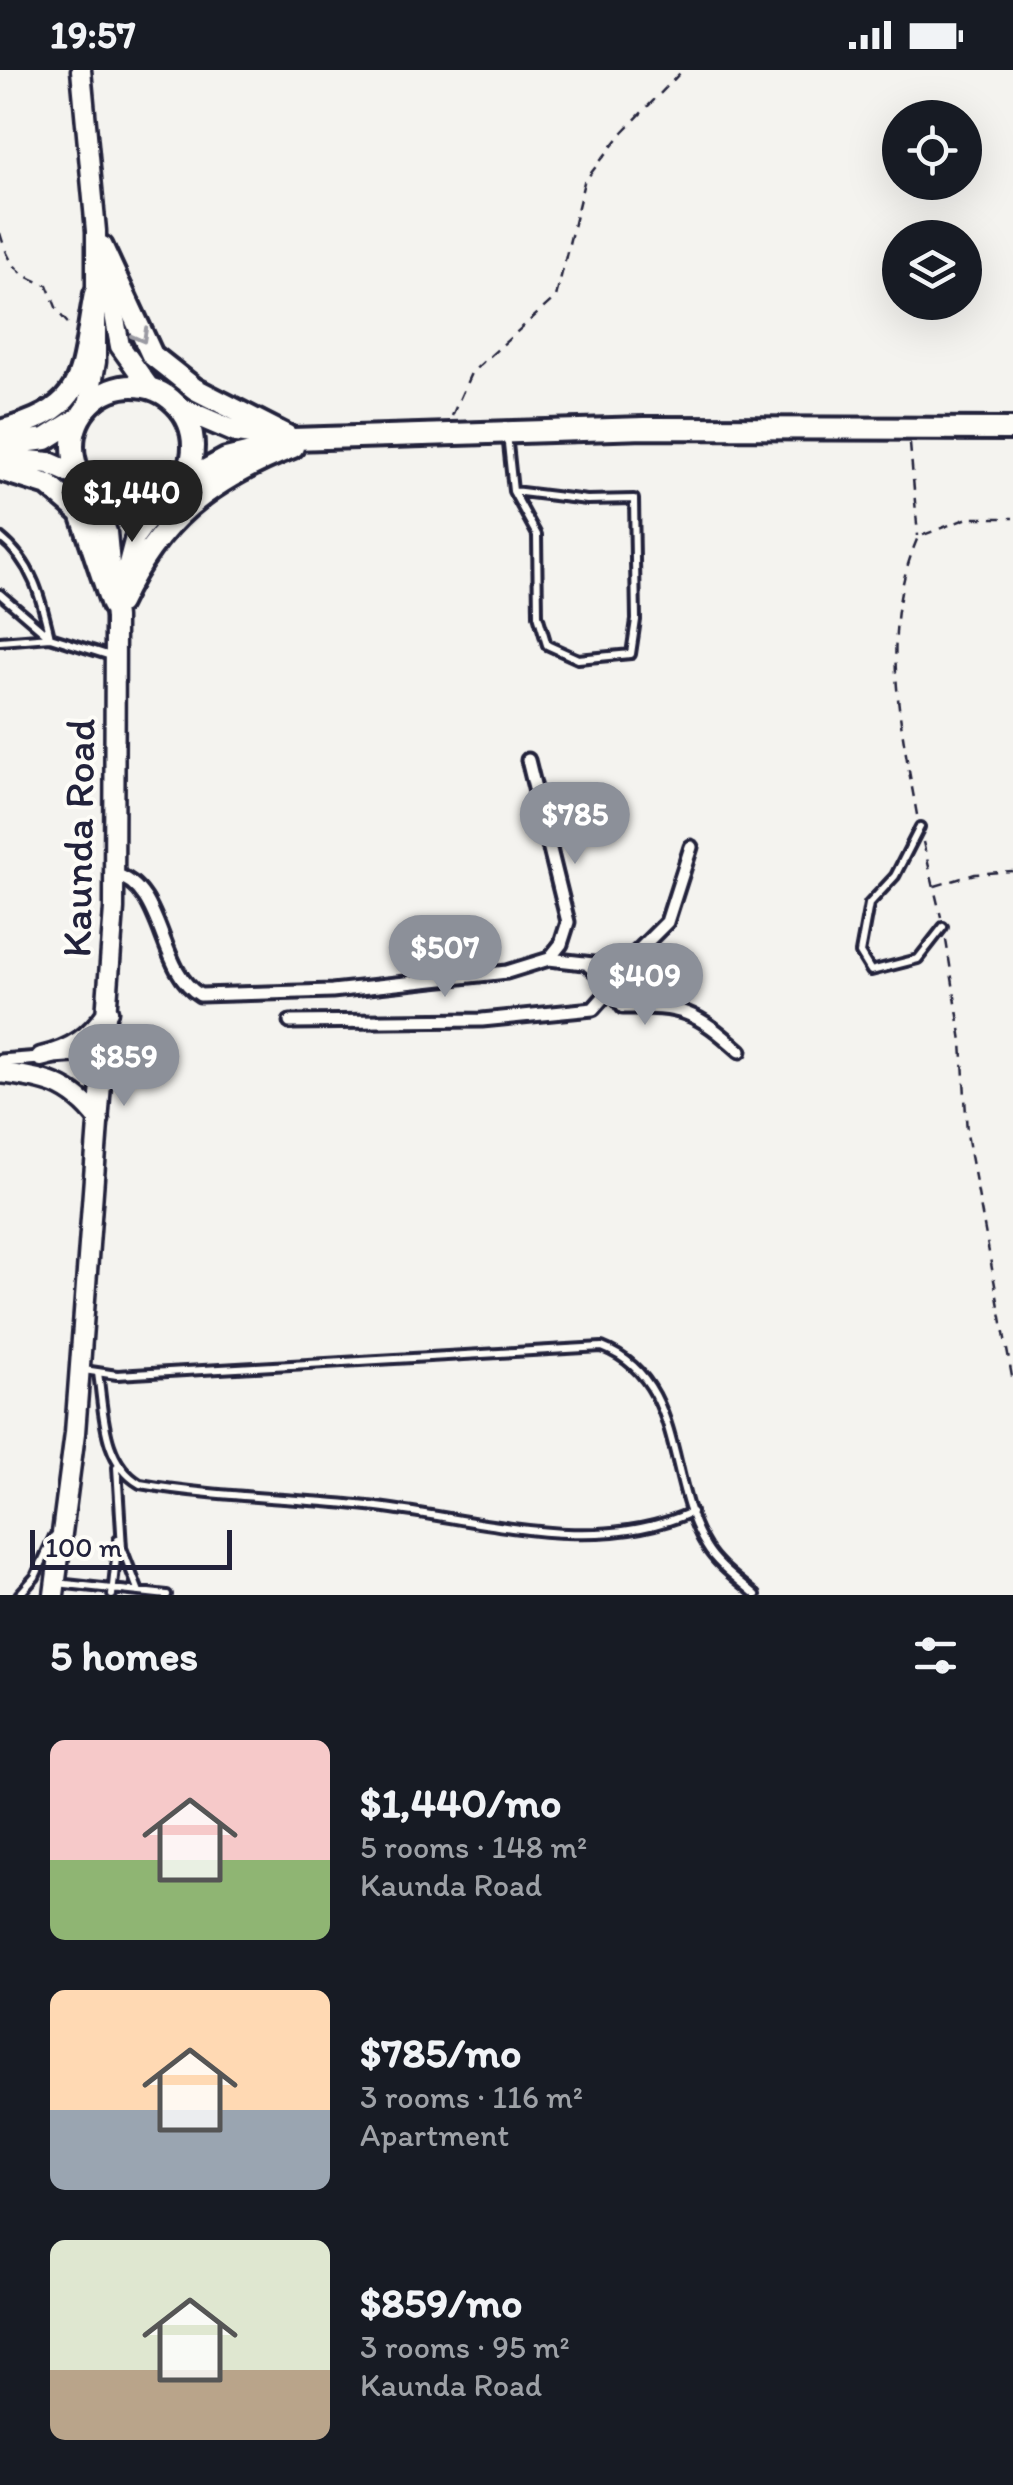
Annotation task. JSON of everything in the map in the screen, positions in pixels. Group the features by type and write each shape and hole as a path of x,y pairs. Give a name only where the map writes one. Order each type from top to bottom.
{"highway":[{"path":"99,239 152,355 195,390 293,443"},
{"path":"0,431 34,422 62,405 78,376 95,294"},
{"path":"0,445 46,439 116,388 150,388 180,408 236,432 293,443"},
{"path":"180,408 190,426 194,446 180,484"},
{"path":"83,412 73,437 73,458 86,483"},
{"path":"0,458 49,463 126,506 163,498 180,484 236,455 333,437 1013,429"},
{"path":"115,608 154,543 184,507 220,480 293,443"},
{"path":"0,470 48,485 81,513 115,608"}],"main road":[{"path":"82,70 99,239 120,346 150,388"},
{"path":"83,412 96,362 99,239"},
{"name":"Kaunda Road","path":"55,1589 89,1371 98,1120 107,1054 114,874 115,608 107,532 86,483"},
{"name":"Kaunda Road","path":"115,608 135,538 163,498"},
{"path":"41,1058 66,1051 85,1038 110,1006"},
{"path":"0,1073 58,1082 84,1101 98,1120"}],"street":[{"path":"528,760 568,922 562,944 549,958"},
{"path":"114,874 126,878 153,912 186,986 200,995 332,991 507,972 549,958 587,964 634,955 667,922 691,847"},
{"path":"587,964 604,979 623,1008"},
{"path":"593,1009 609,991"},
{"path":"290,1022 482,1020 675,1006 700,1016 740,1051"},
{"path":"0,1060 107,1054"}],"lane":[{"path":"507,433 513,491 536,535 538,615 547,645 578,659 631,654 636,620 634,499 587,500 513,491"},
{"path":"0,536 17,550 31,572 50,637"},
{"path":"0,594 50,637"},
{"path":"0,641 50,637 115,657"},
{"path":"920,828 895,876 869,904 860,953 871,971 918,959 944,927"},
{"path":"112,1592 120,1528 115,1461 89,1371 602,1346 632,1363 649,1382 672,1438 705,1545 756,1595"},
{"path":"115,1461 123,1474 140,1484 163,1488 370,1506 566,1534 635,1533 692,1512"},
{"path":"19,1595 40,1566 66,1507"},
{"path":"120,1528 138,1592"},
{"path":"55,1589 167,1595"}],"path":[{"path":"444,433 471,373 556,296 584,182 622,132 683,70"},
{"path":"0,233 8,262 24,278 48,285 58,312 86,337"},
{"path":"908,428 918,537 900,579 894,690 920,828 944,927 962,1041 967,1134 1013,1382"},
{"path":"918,537 968,518 1013,518"},
{"path":"934,886 963,876 1013,871"}]}
